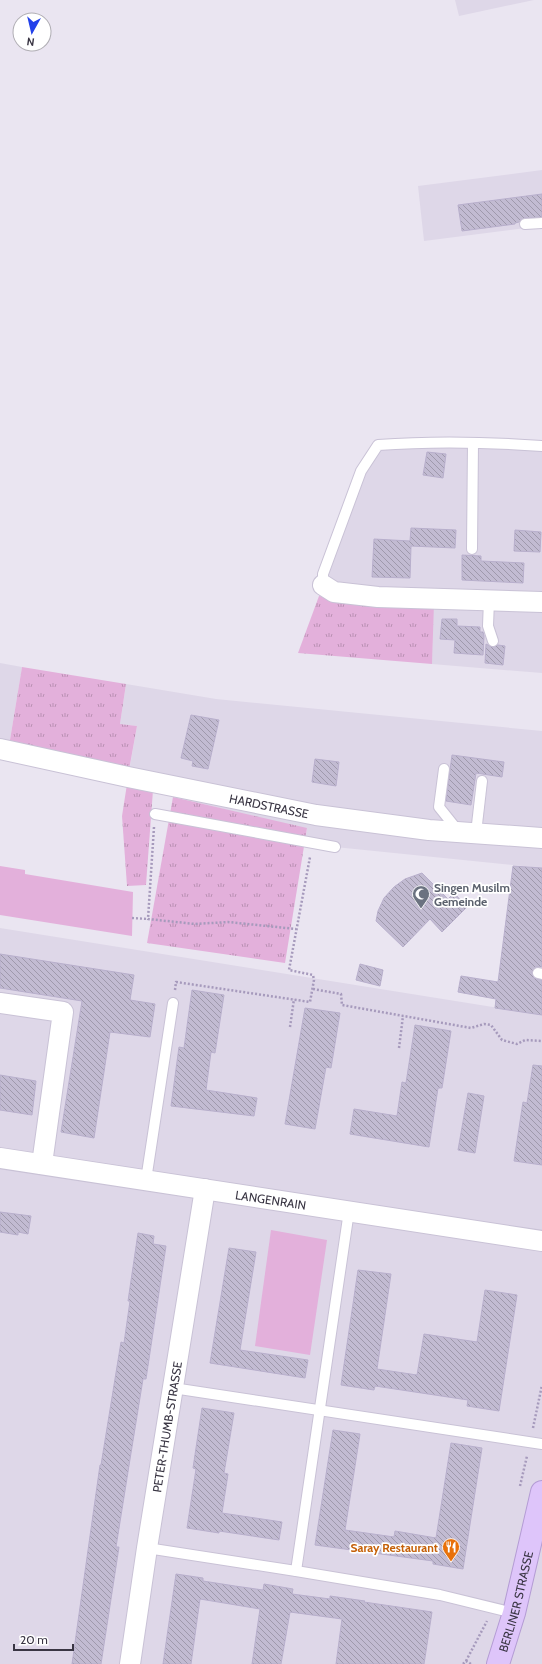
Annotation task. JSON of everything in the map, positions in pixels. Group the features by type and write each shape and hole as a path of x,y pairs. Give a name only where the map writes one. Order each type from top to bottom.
{"street":[{"path":"323,585 334,592 378,597 542,602"},
{"name":"HARDSTRASSE","path":"0,749 128,777 316,815 429,830 542,838"},
{"path":"0,1003 63,1012 42,1164"},
{"name":"LANGENRAIN","path":"0,1158 542,1241"},
{"name":"PETER-THUMB-STRASSE","path":"130,1664 147,1548 205,1189"},
{"name":"BERLINER STRASSE","path":"498,1664 504,1611 542,1492"}],"lane":[{"path":"525,224 542,223"},
{"path":"323,585 323,574 361,471 378,445 414,442 542,446"},
{"path":"472,549 473,443"},
{"path":"489,600 488,626 493,641"},
{"path":"444,769 439,807 467,833 482,781"},
{"path":"155,814 335,848"},
{"path":"146,1180 173,1003"},
{"path":"296,1571 349,1211"},
{"path":"173,1388 321,1409 542,1444"},
{"path":"147,1548 440,1595 504,1611"}],"path":[{"path":"148,919 155,814"},
{"path":"173,1003 176,982 310,1002 314,980 313,975 289,970 312,843"},
{"path":"132,918 195,924 228,922 296,929"},
{"path":"313,989 341,994 342,1005 471,1028 484,1024 491,1025 502,1040 517,1044 525,1040 542,1041"},
{"path":"290,1027 294,1000"},
{"path":"398,1048 403,1016"},
{"path":"520,1487 542,1385"},
{"path":"471,1664 465,1663 504,1611"}],"shaded area":[{"path":"455,0 534,0 459,16"},
{"path":"542,170 542,226 424,241 418,186"},
{"path":"378,445 542,446 542,673 432,664 433,603 319,596 361,471"},
{"path":"0,663 22,667 9,746 0,744"},
{"path":"126,684 216,699 542,731 542,868 335,847 304,847 307,829 173,797 153,790 128,777 137,726 120,724"},
{"path":"0,928 542,1015 542,1664 0,1664"}],"green space":[{"path":"319,596 434,603 432,664 298,653"},
{"path":"22,667 126,684 120,724 137,726 129,770 9,746"},
{"path":"127,784 153,790 146,885 127,886 122,816"},
{"path":"173,797 307,828 285,963 147,943"},
{"path":"0,866 25,870 25,874 133,892 132,936 0,915"},
{"path":"271,1230 327,1240 310,1355 255,1346"}],"building":[{"path":"542,194 542,217 524,218 515,224 462,231 458,205"},
{"path":"427,452 446,454 443,478 423,475"},
{"path":"411,528 456,530 455,548 411,546 410,578 372,577 374,539 410,541"},
{"path":"515,530 541,532 540,552 514,551"},
{"path":"462,555 481,556 481,561 524,563 523,583 462,580"},
{"path":"442,619 457,619 457,626 480,627 480,632 483,632 484,636 483,655 454,653 455,640 440,639"},
{"path":"486,644 492,647 498,645 505,646 503,665 485,663"},
{"path":"191,715 219,720 208,769 192,766 193,761 181,758"},
{"path":"452,755 504,762 502,777 476,773 471,805 446,801"},
{"path":"315,759 339,762 336,786 312,782"},
{"path":"513,866 542,868 542,967 536,967 532,972 534,978 542,980 542,1015 495,1008 496,999 458,992 461,976 498,982"},
{"name":"Singen Musilm Gemeinde","path":"422,873 448,899 454,893 467,907 442,932 430,919 403,947 376,921 378,911 384,898 394,887 405,879"},
{"path":"0,954 134,975 130,1000 155,1004 150,1037 110,1032 94,1138 61,1132 82,1001 0,988"},
{"path":"360,964 383,970 380,986 356,980"},
{"path":"192,990 224,995 215,1053 211,1052 206,1090 257,1098 254,1116 171,1106 179,1047 184,1048"},
{"path":"305,1008 340,1013 331,1068 326,1067 315,1129 285,1124"},
{"path":"415,1025 451,1031 442,1088 438,1088 429,1147 350,1134 354,1109 397,1116 402,1082 406,1083"},
{"path":"533,1065 542,1066 542,1165 514,1161 523,1102 527,1103"},
{"path":"0,1075 36,1081 32,1115 0,1110"},
{"path":"468,1093 484,1096 475,1153 458,1150"},
{"path":"0,1212 31,1216 28,1234 18,1232 18,1235 0,1232"},
{"path":"138,1233 154,1236 153,1244 166,1246 146,1379 143,1379 116,1547 119,1547 101,1664 72,1664 100,1465 121,1342 124,1343 130,1301 128,1301"},
{"path":"229,1248 256,1252 240,1350 308,1360 305,1378 210,1363"},
{"path":"358,1270 391,1274 377,1369 417,1375 424,1334 477,1342 485,1290 517,1295 499,1411 467,1406 468,1400 375,1386 374,1390 341,1385"},
{"path":"202,1408 234,1413 224,1473 228,1474 222,1513 282,1522 279,1540 187,1528 196,1469 193,1468"},
{"path":"333,1430 360,1434 345,1530 394,1537 395,1531 436,1538 451,1443 482,1448 463,1569 433,1564 433,1561 315,1545"},
{"path":"176,1574 203,1578 203,1581 235,1586 263,1590 264,1584 293,1589 292,1594 330,1599 330,1596 432,1612 424,1664 336,1664 342,1619 290,1612 281,1664 252,1664 260,1609 200,1599 191,1664 163,1664"}],"place":[{"name":"Singen Musilm Gemeinde","path":"421,909"},
{"name":"Saray Restaurant","path":"451,1562"}]}
